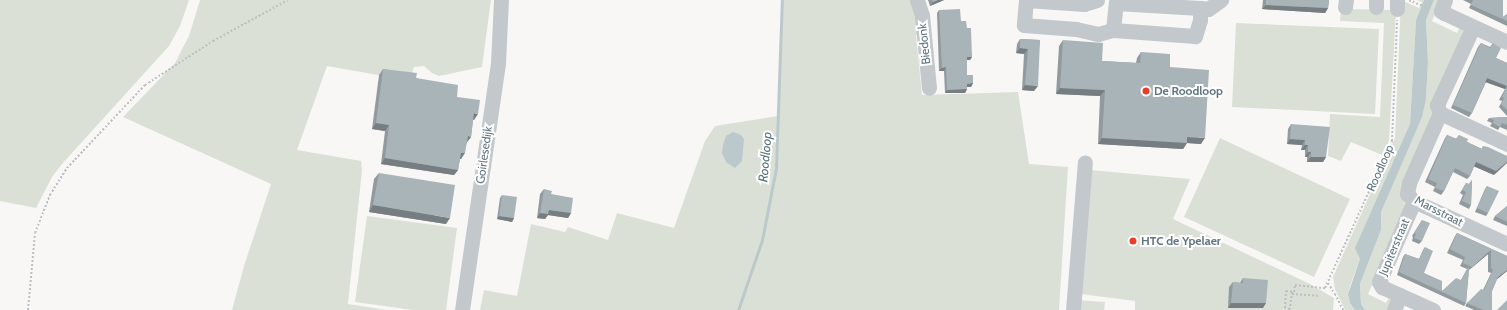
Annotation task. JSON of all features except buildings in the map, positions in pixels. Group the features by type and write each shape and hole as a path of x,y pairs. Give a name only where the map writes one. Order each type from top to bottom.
{"street":[{"name":"Goirlesedijk","path":"462,310 498,63 501,0"},
{"name":"Biedonk","path":"916,0 922,15 929,88"},
{"path":"1097,0 1084,4 1026,0 1024,25 1076,29 1098,34 1113,30 1195,36 1200,20 1200,8"},
{"path":"1113,30 1111,2 1208,9 1221,0"},
{"path":"1441,6 1444,13 1507,42"},
{"path":"1473,26 1437,105 1440,113 1507,144"},
{"name":"Marsstraat","path":"1440,113 1409,183 1407,194 1414,200 1507,244"},
{"path":"1073,310 1084,162"},
{"name":"Jupiterstraat","path":"1414,200 1379,282 1382,287 1432,310"},
{"path":"1394,310 1400,296"}],"path":[{"path":"28,310 35,234 47,200 67,168 145,85 213,41 288,0"},
{"path":"1409,0 1441,6"},
{"name":"Roodloop","path":"1327,283 1392,141 1397,5"},
{"path":"1318,296 1292,293 1286,291 1285,308 1290,309 1292,293 1294,292 1295,285 1325,288 1327,283 1335,294 1343,310"}],"shaded area":[{"path":"0,0 189,0 180,26 169,46 62,164 52,177 36,208 0,201"},
{"path":"200,0 491,0 482,67 439,76 432,73 424,66 414,67 412,73 401,79 327,66 297,150 361,161 362,170 348,304 387,310 232,310 244,266 271,184 123,117 175,63 189,36"},
{"path":"783,0 912,0 921,36 916,35 922,95 1018,92 1029,164 1068,167 1059,310 480,310 484,290 517,296 531,224 565,232 568,227 608,240 617,213 674,228 705,141 715,126 778,116"},
{"path":"1401,0 1419,8 1422,2 1417,0 1424,0 1416,20 1410,124 1350,286 1348,294 1350,303 1355,310 1345,310 1335,289 1333,277 1395,138"},
{"path":"1424,0 1434,0 1426,20 1428,62 1426,99 1422,117 1381,212 1381,230 1360,284 1361,304 1365,310 1355,310 1350,303 1348,294 1360,259 1355,248 1410,124 1416,20"},
{"path":"1434,0 1441,0 1432,21 1457,33 1460,26 1465,28 1431,124 1400,195 1405,204 1406,210 1368,294 1386,303 1390,296 1393,297 1390,310 1365,310 1361,304 1360,284 1381,230 1381,212 1426,99 1428,62 1426,20"},
{"path":"1341,9 1396,10 1389,141 1382,155 1351,142 1341,161 1328,156 1330,114 1380,117 1384,23 1340,21"},
{"path":"1236,23 1379,29 1375,114 1232,107"},
{"path":"733,132 741,135 744,139 742,161 735,168 726,162 722,153 726,136"},
{"path":"1220,138 1350,199 1314,277 1184,217"},
{"name":"HTC de Ypelaer","path":"1090,170 1190,179 1173,219 1310,284 1334,298 1333,310 1135,310 1135,301 1081,294"},
{"path":"367,216 457,228 446,310 413,310 355,302"},
{"path":"1075,300 1105,302 1104,310 1075,310"}],"waterway":[{"name":"Roodloop","path":"738,310 762,240 776,168 782,0"}],"place":[{"name":"De Roodloop","path":"1146,91"},
{"name":"HTC de Ypelaer","path":"1133,241"}]}
